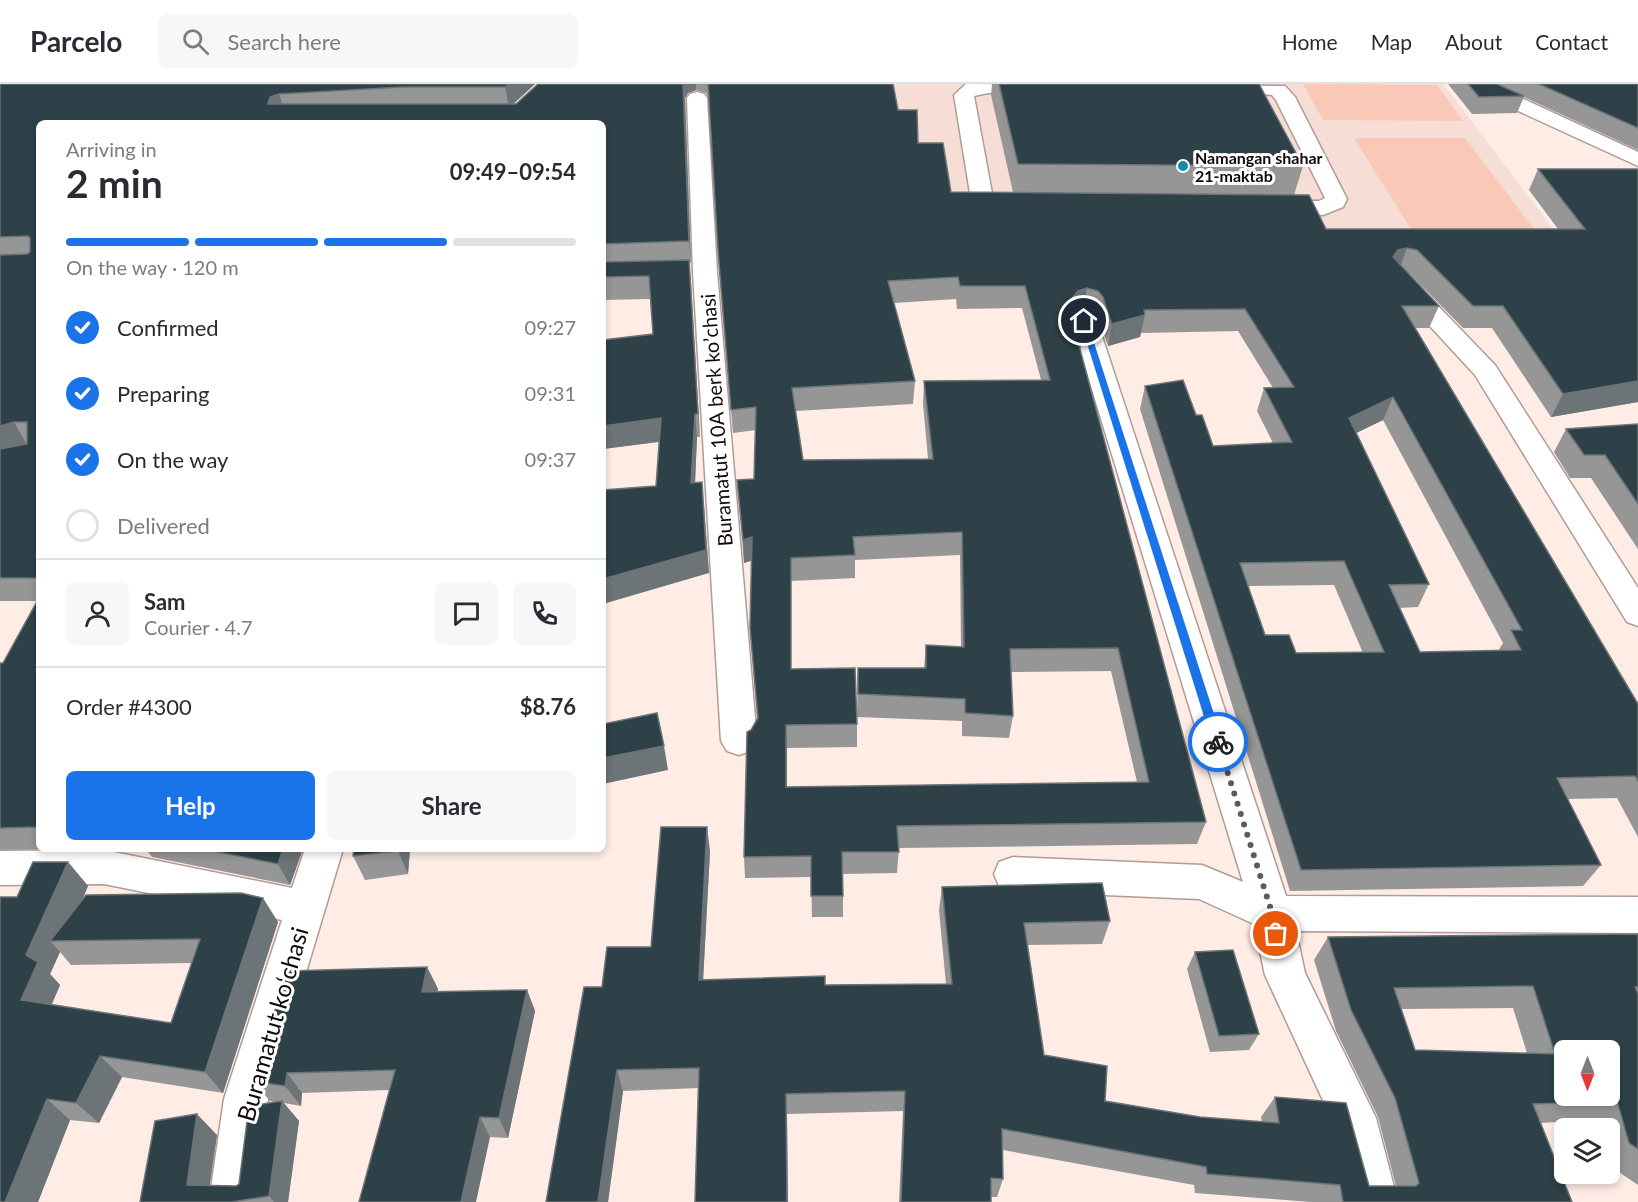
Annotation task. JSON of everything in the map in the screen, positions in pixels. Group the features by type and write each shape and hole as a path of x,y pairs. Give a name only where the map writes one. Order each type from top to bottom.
{"street":[{"path":"1475,84 1638,160"},
{"path":"1250,85 1272,88 1283,93 1336,199 1334,204 1323,208 1004,207 992,206 982,198 964,95 970,89 1250,85"},
{"name":"Buramatut 10А berk koʼchasi","path":"697,99 694,272 739,741"},
{"path":"1399,279 1486,371 1638,614"},
{"path":"1084,321 1272,913 1285,975 1354,1118 1375,1202"},
{"name":"Buramatut koʻchasi","path":"232,1202 246,1099 323,852"},
{"path":"0,868 104,867 306,908"},
{"path":"1013,874 1202,882 1272,913 1638,915"}],"shaded area":[{"name":"Namangan shahar 21-maktab","path":"839,84 1443,84 1567,247 884,252"},
{"path":"1303,84 1437,85 1463,121 1323,120"},
{"path":"1354,138 1465,138 1537,233 1414,234"}],"building":[{"path":"0,84 509,84 505,87 403,87 279,94 270,97 268,104 516,104 538,84 683,84 689,241 606,244 606,120 36,120 36,578 0,578 0,449 27,444 27,422 14,422 0,426 0,255 27,254 30,252 30,238 28,236 0,237"},
{"path":"708,84 893,84 898,110 917,110 918,143 943,143 951,192 1309,195 1326,229 1585,229 1538,169 1638,169 1638,381 1563,394 1503,306 1473,306 1417,250 1407,248 1398,250 1393,257 1439,306 1402,306 1638,704 1638,781 1635,776 1557,778 1601,865 1301,870 1145,386 1183,380 1196,415 1202,415 1213,446 1292,442 1264,388 1294,387 1245,309 1144,310 1145,315 1112,324 1103,297 1098,291 1087,288 1078,291 1073,297 1083,332 1076,334 1206,822 897,826 899,852 842,852 843,896 811,896 811,856 744,857 747,732 751,730 758,718 750,628 752,537 743,540 737,480 754,479 756,407 731,410","holes":["958,277 960,286 1025,286 1050,380 924,381 933,459 803,460 792,388 915,381 888,281","1393,397 1522,630 1511,630 1521,650 1420,652 1389,585 1429,584 1349,418","962,532 964,647 926,645 926,668 858,668 858,694 965,699 965,713 1013,716 1010,649 1118,648 1149,782 786,787 786,725 857,724 855,668 791,669 791,558 855,555 853,537","1344,561 1384,652 1296,653 1289,635 1265,635 1240,563"]},
{"path":"999,84 1259,84 1303,166 1018,164"},
{"path":"1468,84 1497,84 1524,96 1479,97"},
{"path":"1539,84 1638,84 1638,128"},
{"path":"689,260 698,414 695,414 691,483 702,482 706,550 606,578 606,490 656,486 661,418 606,426 606,340 653,334 649,276 606,277 606,262"},
{"path":"1638,424 1638,504 1605,455 1584,455 1566,429"},
{"path":"36,603 36,827 0,828 0,663 3,663"},
{"path":"657,713 664,746 606,757 606,723"},
{"path":"661,827 707,827 699,980 825,976 825,985 952,984 942,887 1102,883 1110,921 1024,923 1044,1055 1107,1066 1105,1101 1200,1117 1279,1123 1275,1097 1346,1103 1369,1186 1416,1186 1419,1183 1395,1098 1351,1010 1328,937 1638,934 1638,987 1635,987 1638,994 1638,1149 1629,1143 1618,1106 1620,1040 1554,1040 1554,1051 1533,986 1394,988 1415,1050 1554,1054 1554,1103 1533,1104 1554,1157 1554,1184 1565,1184 1572,1202 1343,1202 1340,1185 1207,1174 1206,1167 1002,1129 1003,1179 991,1178 991,1202 901,1202 905,1091 786,1094 787,1202 695,1202 699,1068 617,1070 598,1202 546,1202 584,987 602,987 607,947 651,947"},
{"path":"218,852 282,852 278,864"},
{"path":"354,852 389,852 353,856"},
{"path":"33,862 68,862 26,955 38,962 21,1000 171,1023 200,939 50,941 86,895 241,893 263,898 205,1072 100,1056 76,1103 47,1099 5,1202 0,1202 0,897 17,897"},
{"path":"1233,950 1259,1034 1219,1036 1195,952"},
{"path":"427,967 422,992 527,990 499,1118 480,1117 461,1202 359,1202 395,1070 287,1073 285,1086 253,1081 287,971"},
{"path":"282,1101 269,1196 232,1202 140,1202 155,1121 197,1114 187,1185 236,1186 239,1184 249,1106"}],"way so far":[{"path":"1218,742 1272,913 1276,934"}],"place":[{"name":"Namangan shahar 21-maktab","path":"1183,166"}],"route":[{"path":"1084,321 1218,742"}]}
